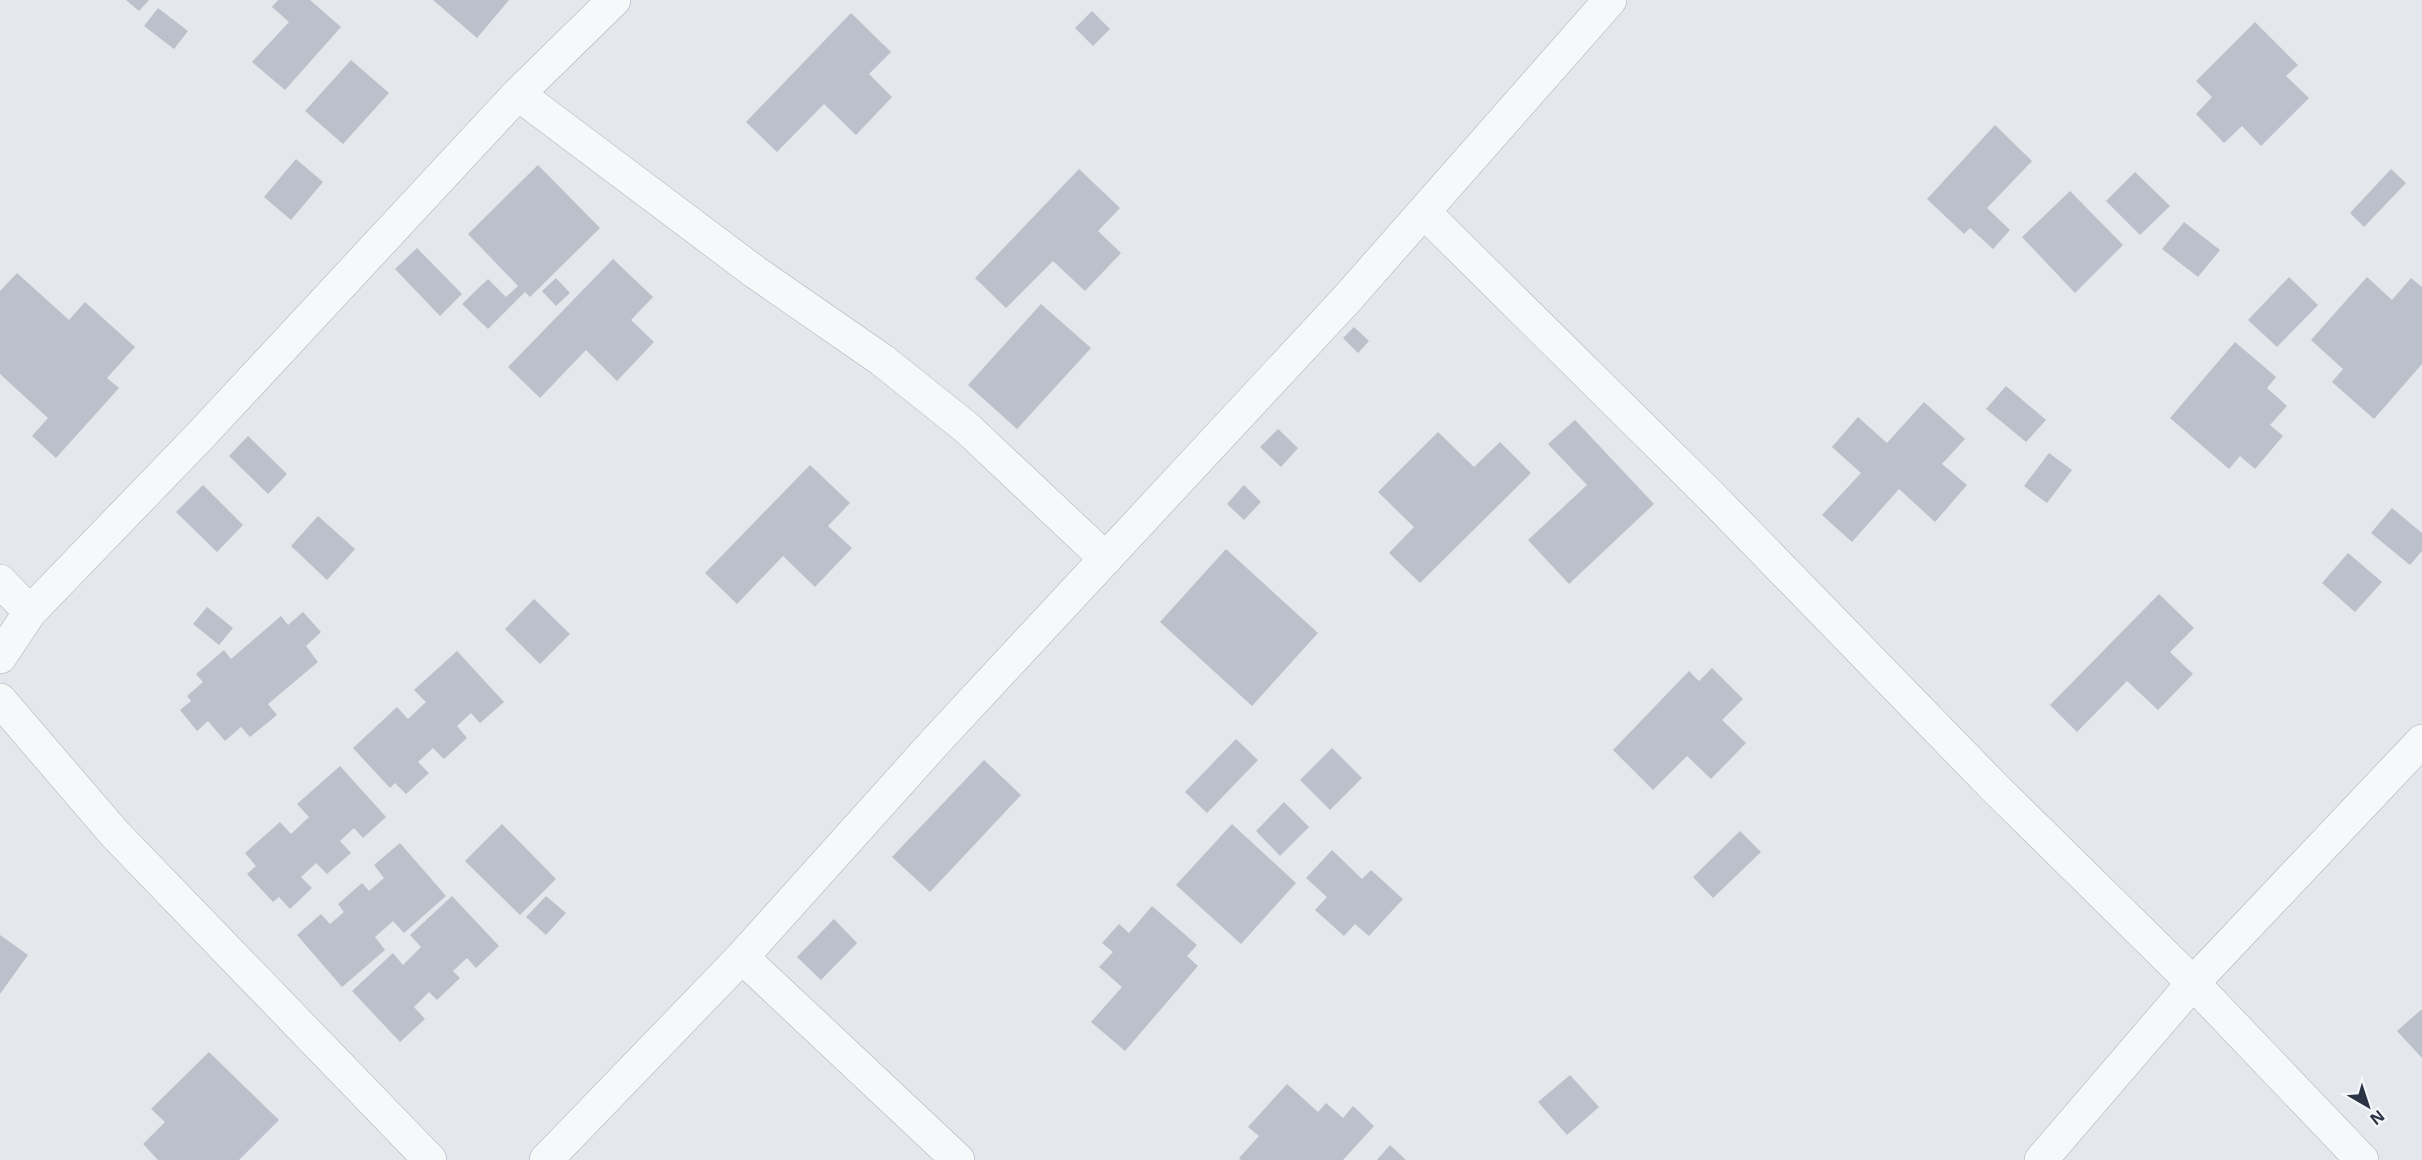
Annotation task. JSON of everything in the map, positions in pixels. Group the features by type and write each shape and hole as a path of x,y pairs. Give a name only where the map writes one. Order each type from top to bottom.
{"street":[{"path":"0,657 30,612 200,436 518,94 614,0"},
{"path":"546,1160 742,957 936,741 1424,212 1610,0"},
{"path":"518,94 754,272 882,360 967,428 1106,559"},
{"path":"1424,212 1708,493 1995,788 2193,982 2362,1160"},
{"path":"0,581 30,612"},
{"path":"0,700 115,834 430,1160"},
{"path":"2041,1160 2193,982 2422,741"},
{"path":"742,957 958,1160"}],"building":[{"path":"126,0 149,0 139,11"},
{"path":"278,0 310,0 341,27 285,90 252,62 289,22 272,7"},
{"path":"433,0 509,0 477,38"},
{"path":"158,8 188,31 174,49 144,26"},
{"path":"1092,11 1110,29 1093,46 1075,28"},
{"path":"851,13 891,52 869,74 892,97 856,135 824,104 777,152 746,122"},
{"path":"2255,22 2298,65 2286,76 2309,98 2261,146 2242,126 2224,143 2196,114 2212,97 2196,81"},
{"path":"351,60 389,93 343,144 305,111"},
{"path":"1995,125 2032,161 1987,208 2010,230 1993,249 1970,228 1964,234 1927,199"},
{"path":"296,159 323,182 291,220 264,197"},
{"path":"538,165 600,228 530,297 525,292 488,329 462,304 488,279 506,297 518,286 468,234"},
{"path":"1079,169 1120,208 1098,231 1121,253 1085,291 1053,261 1006,308 975,278"},
{"path":"2391,169 2406,183 2364,227 2350,213"},
{"path":"2135,172 2170,206 2140,235 2106,201"},
{"path":"2070,191 2123,245 2075,293 2022,237"},
{"path":"2184,222 2220,250 2198,277 2162,249"},
{"path":"417,248 462,294 440,316 395,269"},
{"path":"613,259 653,297 631,320 654,342 617,381 586,350 540,398 508,367"},
{"path":"17,273 69,320 85,302 135,347 107,378 119,388 56,458 32,436 48,418 0,374 0,291"},
{"path":"2289,277 2318,305 2277,347 2248,320"},
{"path":"2367,277 2392,300 2411,278 2422,287 2422,364 2374,419 2332,382 2343,369 2311,340"},
{"path":"556,278 570,293 556,306 542,291"},
{"path":"1041,304 1091,348 1017,429 968,385"},
{"path":"1354,327 1369,341 1358,353 1343,338"},
{"path":"2235,342 2276,377 2267,388 2287,406 2270,425 2283,436 2255,469 2240,456 2229,469 2170,418"},
{"path":"2006,386 2046,420 2026,442 1986,409"},
{"path":"1924,402 1965,439 1942,464 1967,485 1935,522 1899,489 1852,542 1822,515 1861,473 1832,447 1858,417 1887,443"},
{"path":"1575,420 1654,504 1569,584 1528,540 1587,485 1548,444"},
{"path":"1278,429 1298,448 1281,467 1260,447"},
{"path":"1438,432 1474,467 1500,442 1531,473 1420,583 1389,553 1414,527 1378,492"},
{"path":"248,436 287,474 268,494 229,456"},
{"path":"2049,453 2072,470 2047,503 2024,486"},
{"path":"810,465 850,503 828,526 852,548 815,587 783,556 737,604 705,573"},
{"path":"203,485 243,525 217,552 176,512"},
{"path":"1244,485 1261,502 1244,520 1227,504"},
{"path":"2392,508 2422,533 2422,551 2410,565 2371,533"},
{"path":"318,516 355,549 327,580 291,546"},
{"path":"1226,549 1318,633 1252,706 1160,622"},
{"path":"2348,553 2382,582 2355,612 2322,583"},
{"path":"2159,594 2194,628 2170,652 2193,674 2158,710 2127,681 2077,732 2050,705"},
{"path":"534,599 570,634 540,664 505,629"},
{"path":"207,607 233,628 219,645 193,624"},
{"path":"303,612 321,632 306,646 318,662 268,704 277,715 250,737 241,727 225,741 208,721 197,731 180,710 191,701 187,696 203,682 196,674 224,650 231,659 281,616 288,625"},
{"path":"457,651 504,702 480,723 471,713 457,726 467,738 444,759 433,748 418,762 429,773 406,794 395,783 390,788 353,748 397,707 408,719 426,702 414,690"},
{"path":"1712,668 1743,699 1722,720 1746,743 1711,779 1687,756 1653,790 1613,750 1689,671 1699,681"},
{"path":"1236,739 1258,760 1207,813 1185,792"},
{"path":"1332,748 1362,778 1330,810 1300,780"},
{"path":"984,760 1021,795 930,892 892,857"},
{"path":"340,766 386,817 363,838 354,828 340,841 351,853 327,874 316,863 301,877 312,888 290,909 279,897 273,902 247,874 256,866 245,853 280,822 291,834 309,817 297,804"},
{"path":"1284,802 1309,827 1280,856 1256,831"},
{"path":"502,824 556,879 520,915 465,861"},
{"path":"1232,824 1296,883 1241,944 1176,885"},
{"path":"1740,831 1761,852 1713,898 1693,877"},
{"path":"400,843 446,896 404,933 393,921 375,937 385,950 342,987 297,935 321,914 330,924 344,912 338,904 362,883 369,891 384,878 374,865"},
{"path":"1332,850 1362,879 1371,870 1403,899 1369,936 1355,924 1344,936 1315,910 1327,897 1306,878"},
{"path":"452,896 499,946 476,968 467,958 453,971 460,978 437,1000 429,992 414,1007 425,1019 400,1042 352,991 393,953 403,965 421,947 410,935"},
{"path":"546,896 566,913 546,935 526,917"},
{"path":"1152,906 1197,945 1187,956 1198,966 1125,1051 1091,1022 1122,987 1099,967 1113,952 1102,943 1119,924 1129,933"},
{"path":"834,919 857,943 821,980 797,957"},
{"path":"0,935 28,955 0,994"},
{"path":"2422,1009 2422,1058 2397,1031"},
{"path":"209,1052 279,1120 239,1160 158,1160 143,1144 165,1122 151,1109"},
{"path":"1570,1075 1599,1107 1567,1135 1538,1102"},
{"path":"1287,1084 1318,1112 1326,1103 1343,1118 1353,1106 1374,1126 1343,1160 1241,1160 1239,1158 1259,1136 1248,1127"},
{"path":"1390,1145 1406,1160 1377,1160"}]}
